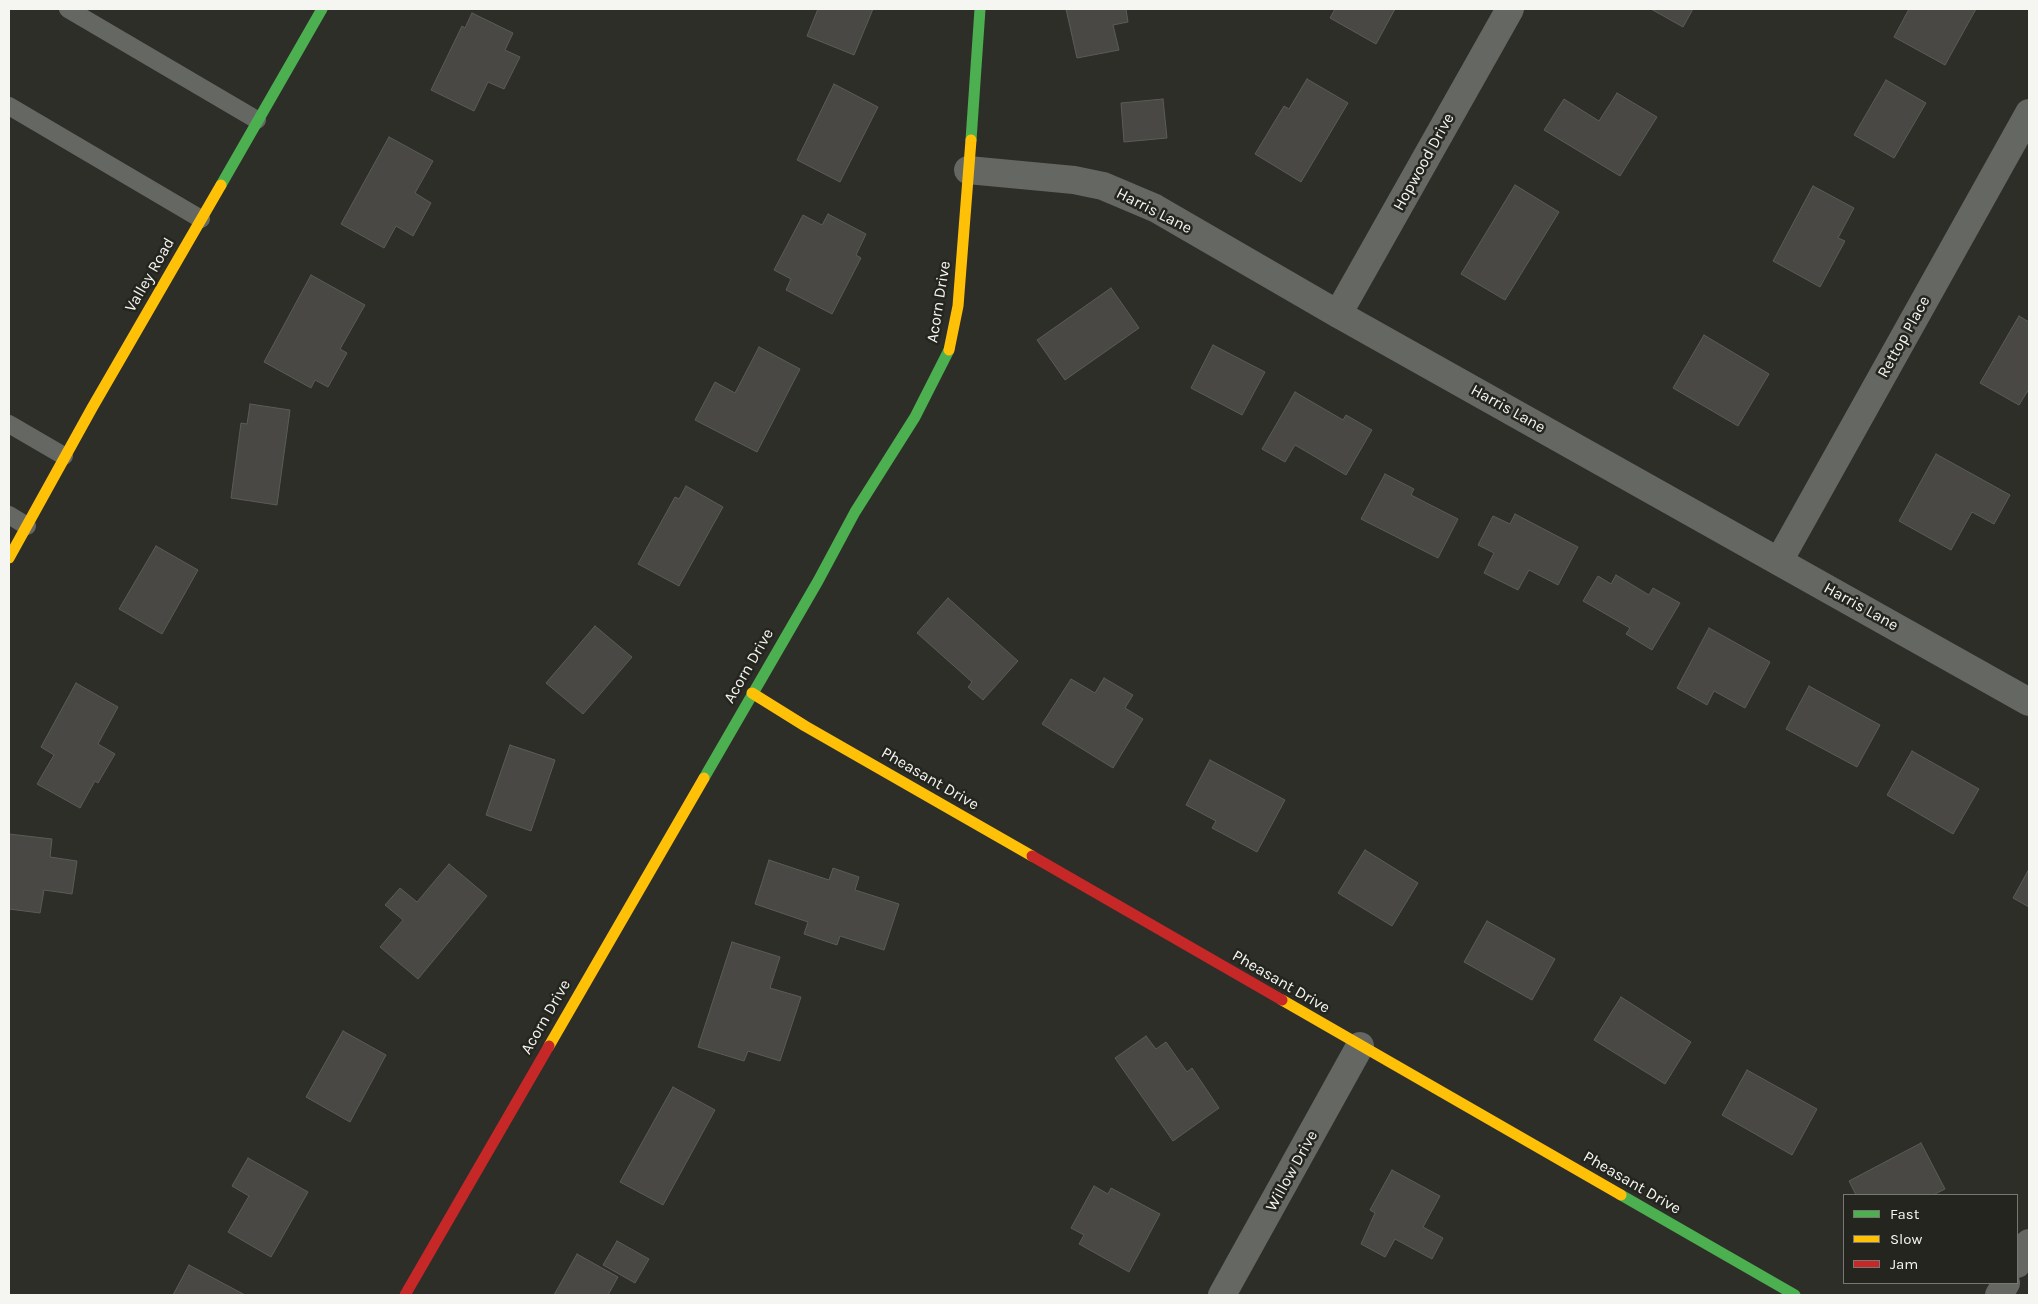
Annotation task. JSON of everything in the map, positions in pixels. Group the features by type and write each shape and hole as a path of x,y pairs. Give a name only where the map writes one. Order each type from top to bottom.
{"street":[{"name":"Valley Road","path":"9,558 64,456 322,9"},
{"name":"Acorn Drive","path":"405,1295 855,512 915,417 949,350 958,306 980,9"},
{"name":"Hopwood Drive","path":"1338,314 1510,9"},
{"name":"Rettop Place","path":"1779,561 2029,113"},
{"name":"Harris Lane","path":"968,170 1074,180 1103,186 1155,208 1338,314 2029,702"},
{"name":"Pheasant Drive","path":"752,694 1795,1295"},
{"name":"Willow Drive","path":"1222,1295 1360,1046"},
{"path":"2018,1262 2029,1243"},
{"path":"1999,1295 2005,1284"}],"lane":[{"path":"68,9 257,120"},
{"path":"9,106 201,218"},
{"path":"9,424 64,456"},
{"path":"9,515 27,526"}],"building":[{"path":"818,9 873,9 854,55 807,36"},
{"path":"1066,9 1126,9 1128,22 1113,25 1119,50 1077,58"},
{"path":"1335,9 1395,9 1376,44 1330,18"},
{"path":"1651,9 1693,9 1683,27"},
{"path":"1909,9 1976,9 1945,65 1894,37"},
{"path":"472,13 513,33 505,50 520,57 504,89 488,82 474,111 431,90 462,26 465,28"},
{"path":"1307,79 1348,103 1301,182 1255,154 1284,106 1289,109"},
{"path":"1886,80 1926,103 1894,158 1854,135"},
{"path":"834,84 878,107 840,182 797,160"},
{"path":"1617,93 1657,117 1620,176 1544,130 1564,99 1599,121"},
{"path":"1163,99 1167,138 1124,142 1121,103"},
{"path":"389,137 433,161 415,193 431,203 413,236 396,226 384,248 341,224"},
{"path":"1515,185 1559,212 1505,300 1461,274"},
{"path":"1813,186 1854,208 1838,238 1845,241 1820,287 1773,261"},
{"path":"828,214 866,234 856,255 861,258 832,314 786,290 791,279 774,270 803,215 822,225"},
{"path":"311,275 365,305 340,349 347,353 328,387 315,380 311,388 264,362"},
{"path":"1111,288 1139,328 1065,380 1037,340"},
{"path":"2019,316 2029,322 2029,389 2019,405 1980,383"},
{"path":"1704,335 1769,374 1738,426 1673,388"},
{"path":"1213,345 1265,372 1242,415 1191,388"},
{"path":"759,347 800,369 757,452 695,420 715,382 735,393"},
{"path":"1295,392 1343,420 1346,415 1372,430 1346,475 1295,445 1285,462 1262,449"},
{"path":"250,404 290,410 277,505 231,498 241,423 247,424"},
{"path":"1936,454 2010,495 1994,524 1972,512 1951,550 1899,521"},
{"path":"1385,474 1414,489 1411,495 1458,519 1438,558 1361,519"},
{"path":"686,486 723,507 679,586 638,564 675,497 679,499"},
{"path":"1515,514 1578,547 1558,585 1529,570 1518,590 1484,573 1494,553 1478,545 1493,516 1510,524"},
{"path":"156,546 198,570 162,634 119,609"},
{"path":"1616,575 1649,595 1653,588 1680,603 1652,650 1626,634 1630,628 1583,601 1598,576 1611,584"},
{"path":"948,598 1018,661 983,700 968,687 972,682 917,633"},
{"path":"595,626 632,657 583,714 546,683"},
{"path":"1709,628 1770,662 1745,708 1714,691 1707,705 1677,688"},
{"path":"1104,678 1133,695 1125,708 1143,719 1113,768 1042,724 1071,679 1095,693"},
{"path":"76,683 118,707 98,744 115,754 98,783 95,781 80,808 37,784 54,755 41,747"},
{"path":"1809,686 1880,725 1857,767 1786,729"},
{"path":"510,745 555,760 531,831 486,815"},
{"path":"1912,751 1979,789 1953,834 1887,795"},
{"path":"1210,760 1285,800 1257,852 1212,828 1216,821 1186,805"},
{"path":"9,834 52,839 50,857 77,861 72,894 44,890 40,913 9,909"},
{"path":"1365,850 1418,883 1392,926 1338,893"},
{"path":"769,860 829,880 833,868 859,877 855,890 899,904 884,950 840,936 837,945 804,934 808,922 755,904"},
{"path":"449,864 487,896 418,979 380,947 403,920 385,905 400,888 417,902"},
{"path":"2029,869 2029,907 2013,898"},
{"path":"1487,921 1555,959 1532,1000 1464,962"},
{"path":"732,942 780,957 770,988 801,997 780,1061 748,1051 744,1061 698,1047"},
{"path":"1621,997 1691,1042 1665,1084 1594,1040"},
{"path":"343,1031 386,1055 350,1122 306,1097"},
{"path":"1146,1036 1156,1049 1166,1042 1187,1072 1192,1068 1219,1108 1173,1141 1115,1058"},
{"path":"1747,1070 1817,1109 1792,1155 1722,1115"},
{"path":"673,1087 715,1110 663,1205 620,1182"},
{"path":"1921,1143 1945,1189 1935,1194 1856,1194 1849,1181"},
{"path":"248,1158 308,1192 271,1257 228,1232 249,1196 232,1186"},
{"path":"1392,1170 1440,1196 1423,1227 1443,1238 1432,1259 1395,1239 1385,1257 1361,1244 1375,1213 1370,1210"},
{"path":"1094,1186 1108,1194 1111,1188 1160,1214 1129,1272 1079,1244 1084,1235 1071,1228"},
{"path":"617,1241 649,1259 635,1283 603,1265"},
{"path":"577,1254 618,1277 608,1295 554,1295"},
{"path":"189,1265 245,1295 173,1295"}],"traffic: fast":[{"path":"221,185 322,9"},
{"path":"971,140 980,9"},
{"path":"704,778 818,581 855,512 915,417 949,350"},
{"path":"1621,1195 1795,1295"}],"traffic: slow":[{"path":"949,350 958,306 971,140"},
{"path":"9,558 92,408 221,185"},
{"path":"752,693 805,726 1032,856"},
{"path":"549,1046 704,778"},
{"path":"1282,1000 1621,1195"}],"traffic: jam":[{"path":"1032,856 1282,1000"},
{"path":"405,1295 549,1046"}]}
